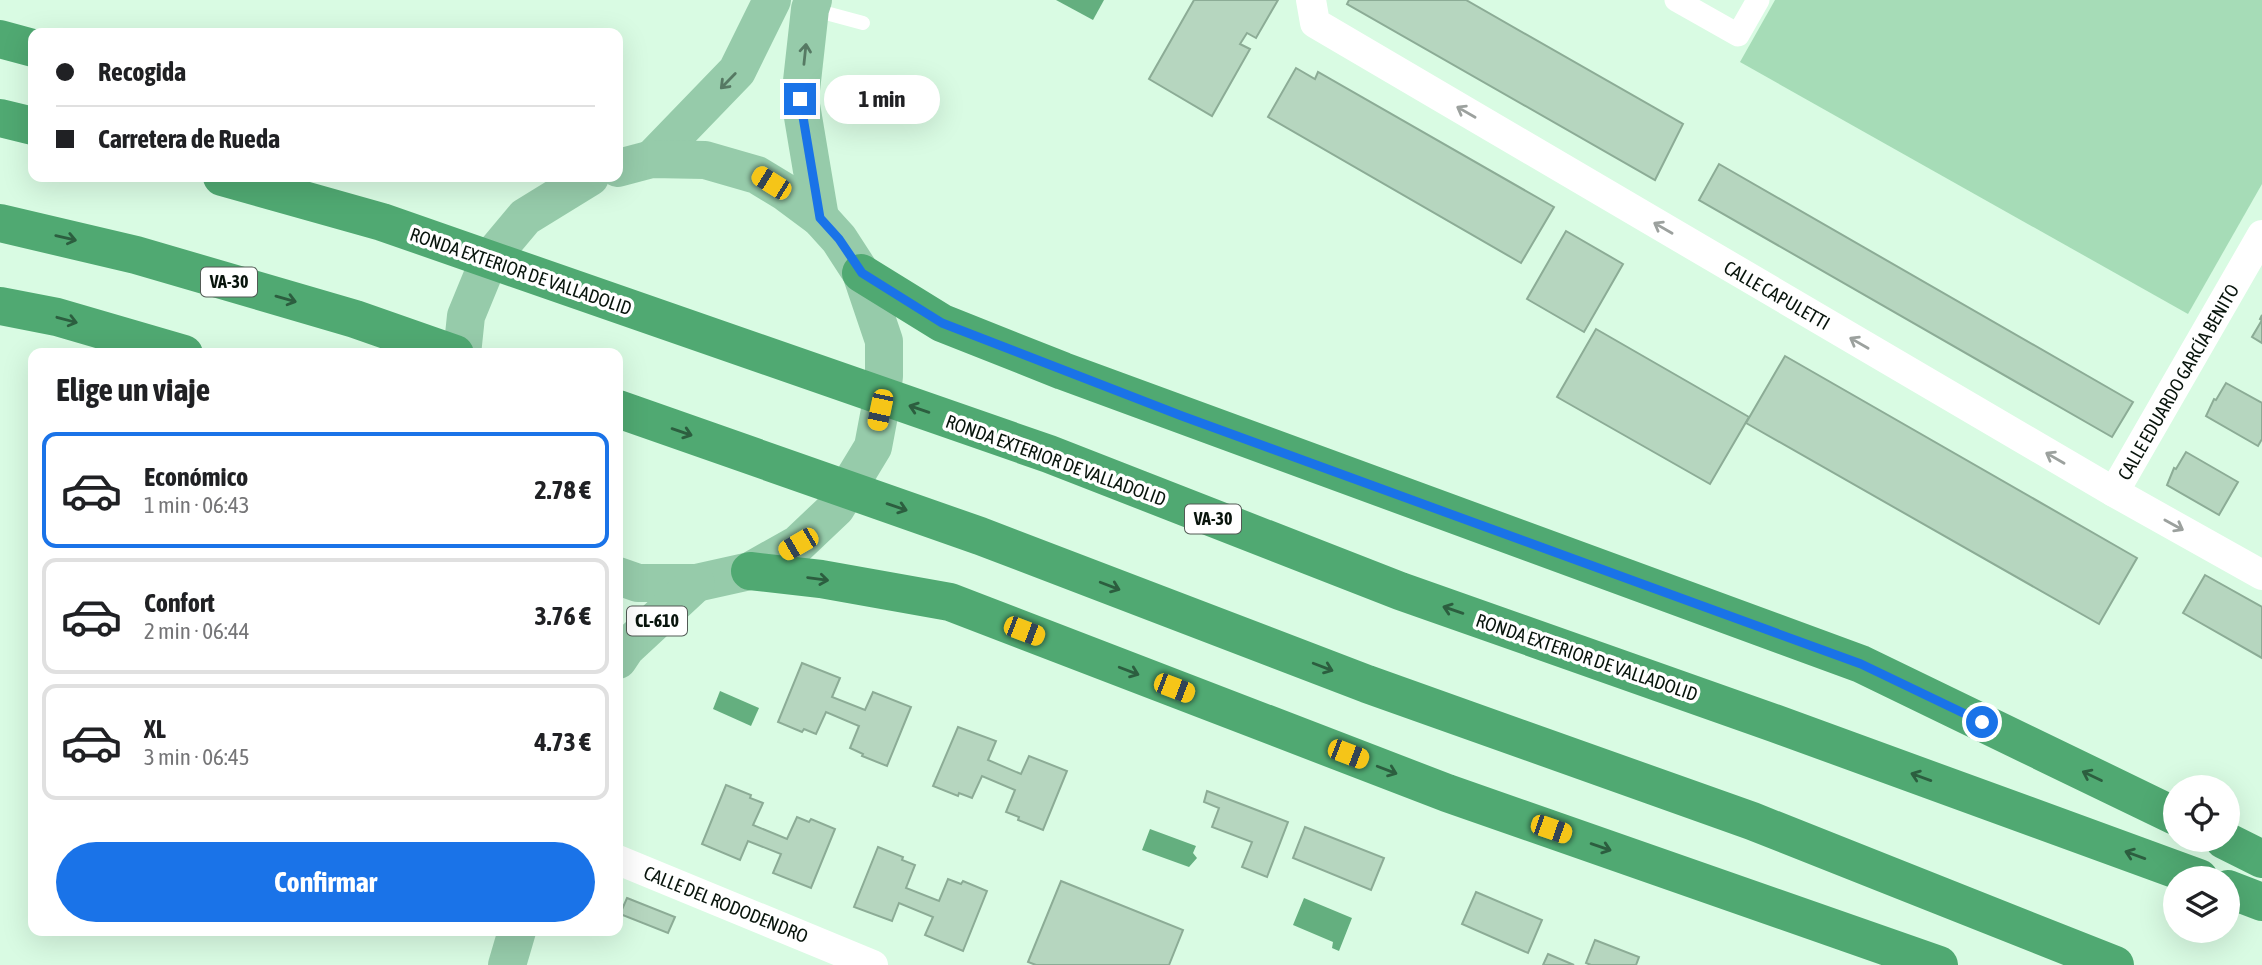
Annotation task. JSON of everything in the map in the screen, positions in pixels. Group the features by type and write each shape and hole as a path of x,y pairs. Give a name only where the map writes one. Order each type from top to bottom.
{"highway":[{"path":"0,40 28,47"},
{"path":"0,118 28,126"},
{"name":"RONDA EXTERIOR DE VALLADOLID","path":"240,182 382,222 1049,454 1400,592 1774,723 2166,866"},
{"name":"VA-30","path":"0,223 136,254 355,319 438,348"},
{"path":"862,273 942,323 1063,371 1861,664 2163,810"},
{"path":"0,306 57,317 163,348"},
{"path":"623,411 980,536 1367,684 1752,821 2115,965"},
{"path":"750,571 821,579 950,602 1447,793 1939,965"},
{"path":"2240,848 2262,859"},
{"path":"2240,894 2262,902"}],"main road":[{"path":"635,163 737,71 772,0"},
{"path":"811,4 800,99 820,218"},
{"path":"623,578 638,583 696,583 750,571 798,544 836,508 873,447 883,387 884,341 862,273 839,239 820,218 757,174 705,160 635,163"},
{"path":"463,348 467,316 489,260 525,218 582,182"},
{"name":"CL-610","path":"623,653 696,583"},
{"path":"507,965 516,936"}],"street":[{"name":"CALLE CAPULETTI","path":"1311,0 1315,23 2114,492 2262,575"},
{"path":"1676,0 1738,35 1758,0"},
{"name":"CALLE EDUARDO GARCÍA BENITO","path":"2114,492 2262,235"},
{"name":"CALLE DEL RODODENDRO","path":"623,862 873,965"}],"lane":[{"path":"811,4 863,23"}],"shaded area":[{"path":"1056,0 1104,0 1093,20"},
{"path":"1775,0 2262,0 2262,184 2188,314 1740,62"},
{"path":"720,691 759,708 751,726 713,709"},
{"path":"1150,829 1196,846 1193,853 1197,858 1189,867 1142,850"},
{"path":"1304,898 1352,918 1339,951 1332,948 1333,942 1293,925"}],"building":[{"path":"1194,0 1278,0 1256,38 1247,33 1240,44 1250,49 1212,116 1149,79"},
{"path":"1349,0 1466,0 1683,124 1655,180 1347,4"},
{"path":"1296,68 1315,79 1318,72 1554,207 1521,263 1268,117"},
{"path":"1719,164 2133,402 2112,437 1699,200"},
{"path":"1566,231 1623,264 1584,332 1527,299"},
{"path":"2262,320 2262,343 2252,337"},
{"path":"1596,329 1749,417 1710,484 1557,397"},
{"path":"1785,356 2137,558 2099,624 1746,423"},
{"path":"2226,383 2262,403 2262,439 2258,446 2206,416"},
{"path":"2186,452 2238,482 2219,515 2167,485 2174,468 2176,469"},
{"path":"2205,575 2262,607 2262,658 2183,613"},
{"path":"802,663 840,678 832,697 865,710 873,692 911,707 887,766 850,748 859,726 826,712 816,734 804,729 802,732 778,722"},
{"path":"958,727 996,741 988,760 1021,774 1029,756 1067,771 1043,830 1006,812 1015,790 982,776 972,798 959,793 958,796 933,786"},
{"path":"726,785 763,803 753,825 787,839 797,817 809,822 811,819 835,829 811,888 773,873 781,854 748,841 740,860 702,844"},
{"path":"1207,791 1288,822 1267,877 1242,867 1252,842 1212,827 1219,808 1204,802"},
{"path":"1305,827 1384,858 1371,890 1293,858"},
{"path":"878,847 915,865 906,888 939,901 948,879 961,884 963,881 987,891 963,951 925,935 933,917 899,903 892,921 854,907"},
{"path":"1061,881 1183,930 1169,965 1036,965 1028,962"},
{"path":"1476,892 1542,920 1528,953 1462,924"},
{"path":"627,898 675,917 668,933 623,915"},
{"path":"1595,940 1639,957 1636,965 1586,963"},
{"path":"1548,954 1574,965 1543,965"}],"route":[{"path":"800,99 820,218 839,239 862,273 942,323 1182,416 1861,664 1982,722"}]}
